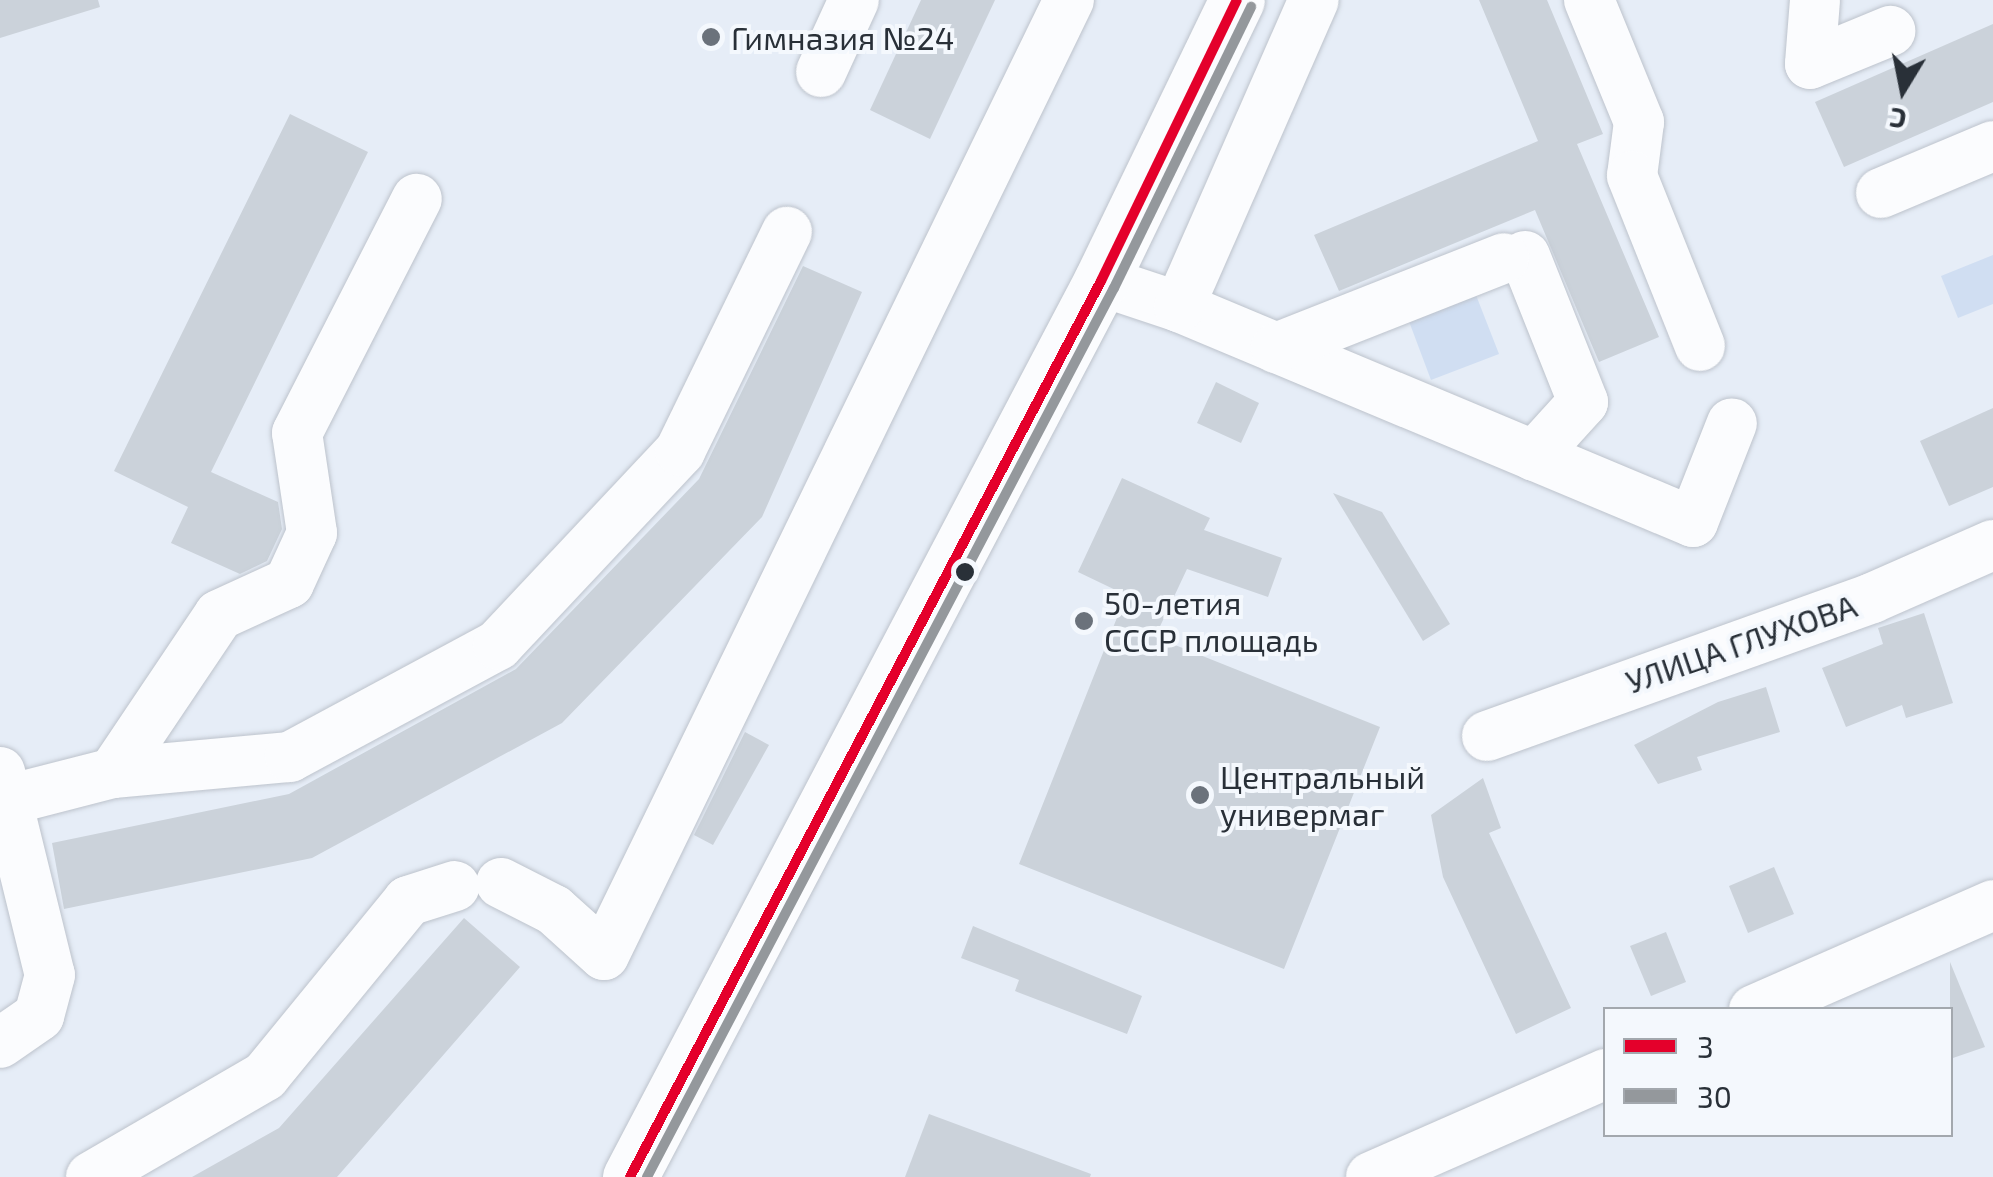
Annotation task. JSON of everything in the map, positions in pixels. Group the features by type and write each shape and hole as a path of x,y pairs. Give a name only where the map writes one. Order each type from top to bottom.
{"main road":[{"path":"630,1177 1101,281 1237,0"}],"street":[{"path":"821,72 854,0"},
{"path":"91,1177 265,1076 408,901 478,885 554,910 604,956 1068,0"},
{"path":"1179,307 1314,0"},
{"path":"1589,0 1639,122 1632,176 1700,346"},
{"path":"1816,0 1810,64 1890,31"},
{"path":"1881,193 1993,146"},
{"path":"113,773 219,614 289,583 312,533 296,432 417,199"},
{"path":"0,1042 39,1016 50,975 4,786 290,757 498,645 680,452 787,232"},
{"path":"1276,348 1515,257 1583,402 1534,456"},
{"path":"1101,281 1179,307 1693,522 1732,423"},
{"name":"УЛИЦА ГЛУХОВА","path":"1487,736 1872,598 1993,545"},
{"path":"1761,1007 1993,905"},
{"path":"1371,1177 1603,1075"}],"shaded area":[{"path":"1993,255 1993,304 1958,318 1941,276"},
{"path":"1474,290 1499,354 1431,380 1407,316"}],"building":[{"path":"0,0 98,0 100,7 0,38"},
{"path":"921,0 995,0 930,139 870,110"},
{"path":"1479,0 1547,0 1603,134 1577,144 1659,337 1599,362 1535,210 1339,291 1314,235 1538,141"},
{"path":"1993,24 1993,102 1844,167 1815,102"},
{"path":"290,114 368,152 211,472 278,502 282,529 267,561 240,574 171,543 188,507 114,471"},
{"path":"803,266 862,292 762,517 562,723 312,858 64,909 52,843 289,794 516,669 699,479"},
{"path":"1216,382 1259,403 1241,443 1197,423"},
{"path":"1993,408 1993,487 1949,506 1920,441"},
{"name":"Центральный универмаг","path":"1122,478 1210,518 1204,530 1282,558 1268,597 1187,569 1155,637 1380,727 1284,969 1019,864 1126,595 1078,572"},
{"path":"1333,493 1382,512 1450,624 1423,641"},
{"path":"1924,613 1953,703 1906,718 1902,705 1846,727 1822,668 1883,644 1878,628"},
{"path":"1766,687 1780,732 1697,757 1702,770 1658,784 1634,745 1718,702"},
{"path":"745,732 769,745 713,845 694,835"},
{"path":"1483,778 1501,828 1489,833 1571,1008 1516,1034 1443,877 1431,815"},
{"path":"1774,867 1794,914 1748,933 1729,886"},
{"path":"464,918 520,967 337,1177 192,1177 279,1128"},
{"path":"973,926 1142,996 1127,1034 1015,991 1019,980 961,958"},
{"path":"1666,932 1686,982 1651,996 1630,946"},
{"path":"1950,962 1985,1047 1953,1058"},
{"path":"929,1114 1091,1174 1090,1177 905,1177"}],"transit line":[{"name":"3","path":"630,1177 1101,281 1237,0"},
{"name":"30","path":"647,1177 1114,288 1251,7"}],"place":[{"name":"Гимназия №24","path":"711,37"},
{"name":"50-летия СССР площадь","path":"1084,621"},
{"name":"Центральный универмаг","path":"1200,795"}]}
